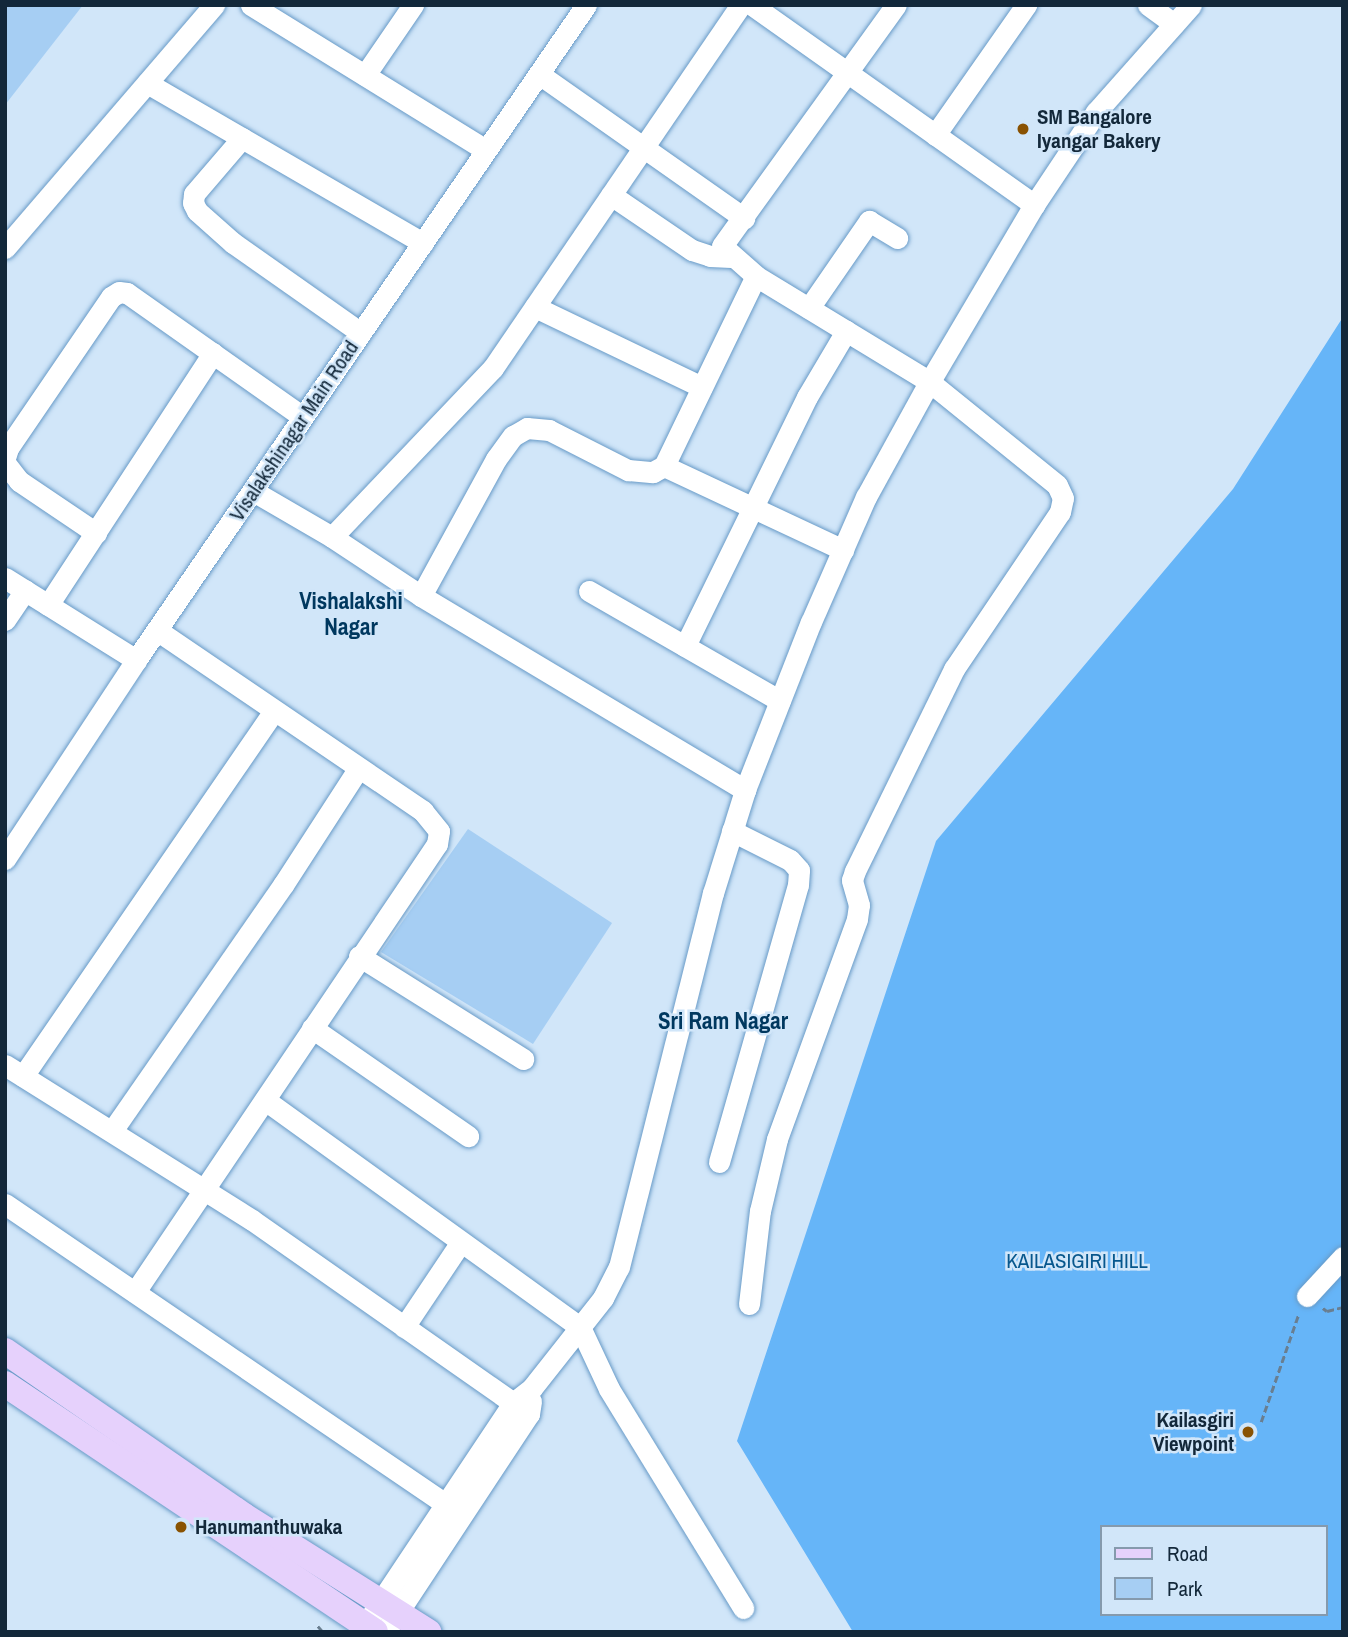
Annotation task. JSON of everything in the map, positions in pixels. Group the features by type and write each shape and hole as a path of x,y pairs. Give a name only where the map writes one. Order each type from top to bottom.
{"main road":[{"path":"5,1351 244,1516 366,1623"},
{"path":"5,1384 366,1623 428,1632"}],"street":[{"path":"5,248 214,5"},
{"path":"251,5 486,150"},
{"path":"365,75 413,5"},
{"name":"Visalakshinagar Main Road","path":"5,859 136,660 586,5"},
{"path":"332,537 494,368 741,5"},
{"path":"752,5 1034,205"},
{"path":"749,1304 760,1211 777,1139 857,919 859,905 852,880 855,871 947,680 1060,512 1063,498 1057,485 930,382 756,276 731,257 722,246 896,5"},
{"path":"935,135 1026,5"},
{"path":"1148,5 1174,23"},
{"path":"366,1623 521,1409 532,1388 603,1298 620,1267 683,1007 745,790 866,497 1034,205 1096,112 1191,5"},
{"path":"539,74 744,219"},
{"path":"147,83 423,243"},
{"path":"242,138 194,194 193,203 197,211 233,243 361,333"},
{"path":"611,195 692,250 710,256 731,257"},
{"path":"809,308 869,221 897,238"},
{"path":"421,596 496,459 513,436 527,428 549,430 628,470 653,472 664,466 756,276"},
{"path":"5,457 8,448 111,297 119,292 127,293 303,417"},
{"path":"535,307 702,387"},
{"path":"685,646 755,508 807,397 846,331"},
{"path":"48,605 213,353"},
{"path":"5,463 19,481 96,533"},
{"path":"664,466 843,550"},
{"path":"253,491 332,537 421,596 745,790"},
{"path":"5,578 136,660"},
{"path":"5,620 24,590"},
{"path":"589,591 780,701"},
{"path":"135,1293 359,956 437,844 439,831 423,811 157,630"},
{"path":"274,711 14,1071 205,1190 521,1409"},
{"path":"112,1132 283,885 358,769"},
{"path":"719,1162 799,870 790,860 732,831"},
{"path":"359,956 523,1059"},
{"path":"312,1028 468,1136"},
{"path":"264,1100 580,1327 610,1390 743,1608"},
{"path":"5,1204 444,1503"},
{"path":"404,1327 461,1242"},
{"path":"1307,1296 1343,1257"},
{"path":"366,1623 444,1503 521,1409"}],"path":[{"path":"1261,1422 1307,1296"},
{"path":"323,1632 366,1623"}],"green space":[{"path":"5,5 83,5 5,105"},
{"name":"KAILASIGIRI HILL","path":"1343,317 1343,1632 853,1632 737,1441 936,841 1233,489"},
{"path":"468,829 612,923 533,1044 381,952"}],"place":[{"name":"SM Bangalore Iyangar Bakery","path":"1023,129"},
{"name":"Kailasgiri Viewpoint","path":"1248,1432"},
{"name":"Hanumanthuwaka","path":"181,1527"}],"district":[{"name":"Vishalakshi Nagar","path":"351,614"},
{"name":"Sri Ram Nagar","path":"723,1021"}]}
